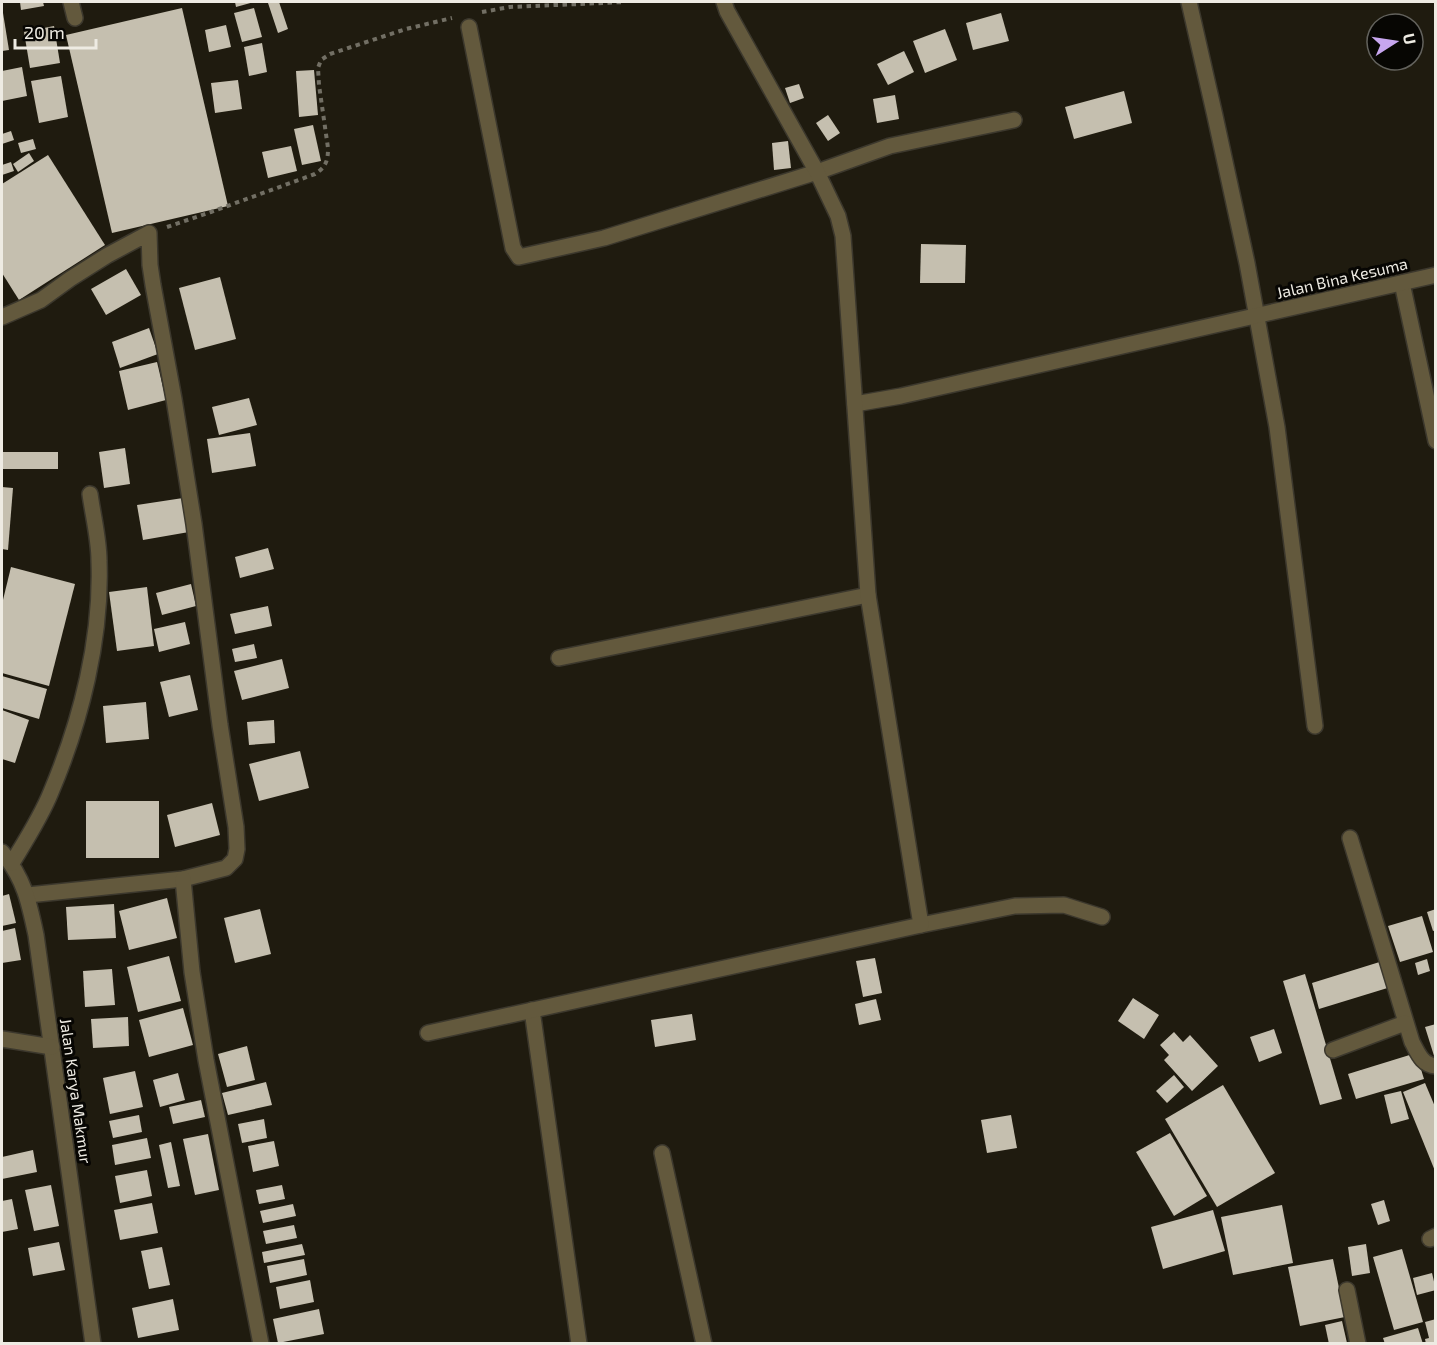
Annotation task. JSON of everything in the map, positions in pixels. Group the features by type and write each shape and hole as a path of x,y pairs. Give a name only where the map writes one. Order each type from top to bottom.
{"street":[{"path":"71,2 75,18"},
{"path":"1189,2 1247,263 1277,427 1315,726"},
{"path":"726,6 817,172 838,216 843,236 868,595 921,925"},
{"path":"468,19 513,248 519,257 604,238 817,172 890,146 1014,120"},
{"path":"2,316 41,300 108,255 149,233 150,265 194,524 220,725 236,827 237,849 235,859 226,868 183,879 28,895"},
{"name":"Jalan Bina Kesuma","path":"855,404 901,396 1436,275"},
{"path":"1402,283 1436,441"},
{"path":"7,858 33,829 51,792 78,719 98,617 99,560 90,494"},
{"path":"559,657 868,595"},
{"path":"1350,838 1412,1042 1419,1056 1427,1064 1436,1066"},
{"name":"Jalan Karya Makmur","path":"7,858 28,895 36,935 93,1344"},
{"path":"183,879 192,972 206,1059 261,1344"},
{"path":"428,1033 1015,906 1064,905 1102,917"},
{"path":"532,1010 579,1344"},
{"path":"1333,1050 1405,1023"},
{"path":"2,1040 52,1047"},
{"path":"662,1153 704,1344"},
{"path":"1347,1290 1358,1344"}],"path":[{"path":"149,233 259,195 315,174 324,168 328,159 328,148 318,68 321,60 330,54 406,29 468,19 510,7 625,2"}],"building":[{"path":"20,2 43,2 44,6 21,10"},
{"path":"235,2 254,2 236,7"},
{"path":"279,2 288,29 278,33 268,3"},
{"path":"182,8 228,206 112,233 66,35"},
{"path":"254,8 262,37 242,42 234,13"},
{"path":"2,13 9,50 2,51"},
{"path":"1001,13 1009,41 973,50 966,23"},
{"path":"226,25 231,47 209,52 205,30"},
{"path":"54,26 60,63 30,68 24,32"},
{"path":"945,29 957,60 925,73 913,41"},
{"path":"262,43 267,72 249,76 244,47"},
{"path":"904,51 914,72 888,85 877,64"},
{"path":"22,67 27,96 2,101 2,71"},
{"path":"314,70 318,115 299,117 296,71"},
{"path":"61,76 68,117 39,123 31,81"},
{"path":"238,80 242,109 215,113 211,83"},
{"path":"799,84 804,98 790,103 785,88"},
{"path":"1124,91 1132,123 1074,139 1065,107"},
{"path":"895,95 899,119 877,123 873,99"},
{"path":"828,115 840,133 828,141 816,123"},
{"path":"313,125 321,161 302,165 294,129"},
{"path":"11,131 14,140 2,144 2,134"},
{"path":"33,139 36,149 21,153 18,143"},
{"path":"788,141 791,168 774,170 772,143"},
{"path":"291,146 297,171 268,178 262,152"},
{"path":"29,153 34,161 18,172 13,164"},
{"path":"48,155 105,245 19,300 2,273 2,184"},
{"path":"11,162 14,171 2,175 2,165"},
{"path":"921,244 966,245 965,283 920,283"},
{"path":"126,269 141,295 106,315 91,289"},
{"path":"220,277 236,339 195,350 179,288"},
{"path":"149,328 158,354 120,368 112,342"},
{"path":"157,362 166,400 128,410 119,371"},
{"path":"249,398 257,425 219,435 212,407"},
{"path":"250,433 256,466 212,473 207,439"},
{"path":"125,448 130,484 104,488 99,452"},
{"path":"2,452 58,452 58,469 2,469"},
{"path":"2,487 13,488 8,550 2,549"},
{"path":"183,498 189,532 143,540 137,505"},
{"path":"268,548 274,569 240,578 235,557"},
{"path":"11,567 75,584 49,686 2,673 2,604"},
{"path":"191,584 196,606 162,615 156,593"},
{"path":"147,587 154,646 117,651 109,592"},
{"path":"268,606 272,626 235,634 230,614"},
{"path":"185,622 190,644 159,652 154,629"},
{"path":"254,644 257,658 235,662 232,649"},
{"path":"282,659 289,688 242,700 234,671"},
{"path":"190,675 198,710 169,717 160,682"},
{"path":"2,676 47,689 39,719 2,708"},
{"path":"146,702 149,739 106,743 103,706"},
{"path":"2,710 29,720 15,763 2,759"},
{"path":"274,720 275,743 249,745 247,722"},
{"path":"300,751 309,788 259,801 249,764"},
{"path":"86,801 159,801 159,858 86,858"},
{"path":"212,803 220,835 175,847 167,815"},
{"path":"9,894 16,923 2,926 2,896"},
{"path":"167,898 177,938 129,950 119,911"},
{"path":"114,904 116,938 68,940 66,907"},
{"path":"260,909 271,954 235,963 224,918"},
{"path":"1436,909 1436,930 1433,931 1427,912"},
{"path":"1422,916 1433,952 1400,962 1388,926"},
{"path":"15,928 21,960 2,963 2,931"},
{"path":"169,956 181,1001 138,1012 127,967"},
{"path":"875,958 882,993 863,997 856,961"},
{"path":"1427,959 1430,971 1418,975 1415,963"},
{"path":"1386,960 1394,986 1319,1009 1312,983"},
{"path":"112,969 115,1005 85,1007 83,971"},
{"path":"1305,974 1342,1099 1320,1105 1283,981"},
{"path":"1133,998 1159,1015 1144,1039 1118,1021"},
{"path":"876,999 881,1020 859,1025 855,1004"},
{"path":"183,1008 193,1045 149,1057 139,1020"},
{"path":"692,1014 696,1040 655,1047 651,1020"},
{"path":"128,1017 129,1046 93,1048 91,1019"},
{"path":"1436,1024 1436,1059 1435,1059 1425,1027"},
{"path":"1274,1029 1282,1053 1259,1062 1250,1037"},
{"path":"1174,1032 1183,1042 1190,1035 1218,1066 1192,1091 1164,1060 1169,1055 1160,1045"},
{"path":"247,1046 255,1080 227,1087 218,1054"},
{"path":"1416,1053 1424,1079 1356,1099 1348,1074"},
{"path":"135,1071 143,1107 110,1114 103,1078"},
{"path":"178,1073 185,1100 160,1107 153,1080"},
{"path":"1174,1075 1184,1087 1167,1103 1156,1091"},
{"path":"266,1082 272,1105 228,1115 222,1093"},
{"path":"1425,1083 1436,1109 1435,1171 1403,1092"},
{"path":"1223,1085 1275,1173 1217,1207 1165,1119"},
{"path":"1401,1091 1409,1119 1391,1124 1384,1095"},
{"path":"201,1100 205,1117 173,1124 169,1107"},
{"path":"139,1115 142,1132 113,1138 109,1121"},
{"path":"1011,1115 1017,1148 987,1153 981,1120"},
{"path":"264,1119 267,1138 242,1143 238,1124"},
{"path":"1170,1133 1207,1196 1174,1216 1136,1152"},
{"path":"208,1134 219,1190 195,1195 183,1139"},
{"path":"147,1138 151,1158 115,1165 112,1145"},
{"path":"274,1141 279,1166 253,1172 248,1146"},
{"path":"171,1142 180,1186 168,1188 159,1145"},
{"path":"33,1150 37,1172 2,1179 2,1157"},
{"path":"147,1170 152,1196 120,1203 115,1176"},
{"path":"51,1185 59,1226 34,1231 25,1190"},
{"path":"282,1185 285,1199 259,1204 256,1190"},
{"path":"12,1199 18,1229 2,1232 2,1201"},
{"path":"1384,1200 1390,1221 1378,1225 1371,1204"},
{"path":"152,1203 158,1233 120,1240 114,1210"},
{"path":"293,1204 296,1216 263,1223 260,1211"},
{"path":"1282,1205 1293,1263 1233,1275 1221,1217"},
{"path":"1213,1210 1225,1251 1163,1269 1151,1227"},
{"path":"294,1225 297,1238 266,1244 263,1231"},
{"path":"59,1242 65,1270 33,1276 28,1248"},
{"path":"302,1244 305,1255 264,1263 262,1252"},
{"path":"1366,1244 1370,1273 1352,1276 1348,1247"},
{"path":"162,1247 170,1285 149,1289 141,1251"},
{"path":"1402,1249 1423,1322 1394,1330 1373,1257"},
{"path":"304,1259 307,1275 270,1283 267,1266"},
{"path":"1333,1259 1345,1317 1300,1326 1288,1267"},
{"path":"1432,1273 1436,1290 1417,1295 1413,1278"},
{"path":"310,1280 314,1302 280,1309 276,1287"},
{"path":"173,1299 179,1330 138,1338 132,1308"},
{"path":"319,1309 324,1334 278,1343 273,1319"},
{"path":"1436,1319 1436,1344 1426,1344 1425,1339 1429,1338 1425,1322"},
{"path":"1342,1321 1347,1343 1329,1344 1325,1325"},
{"path":"1418,1328 1423,1344 1385,1344 1383,1338"}]}
